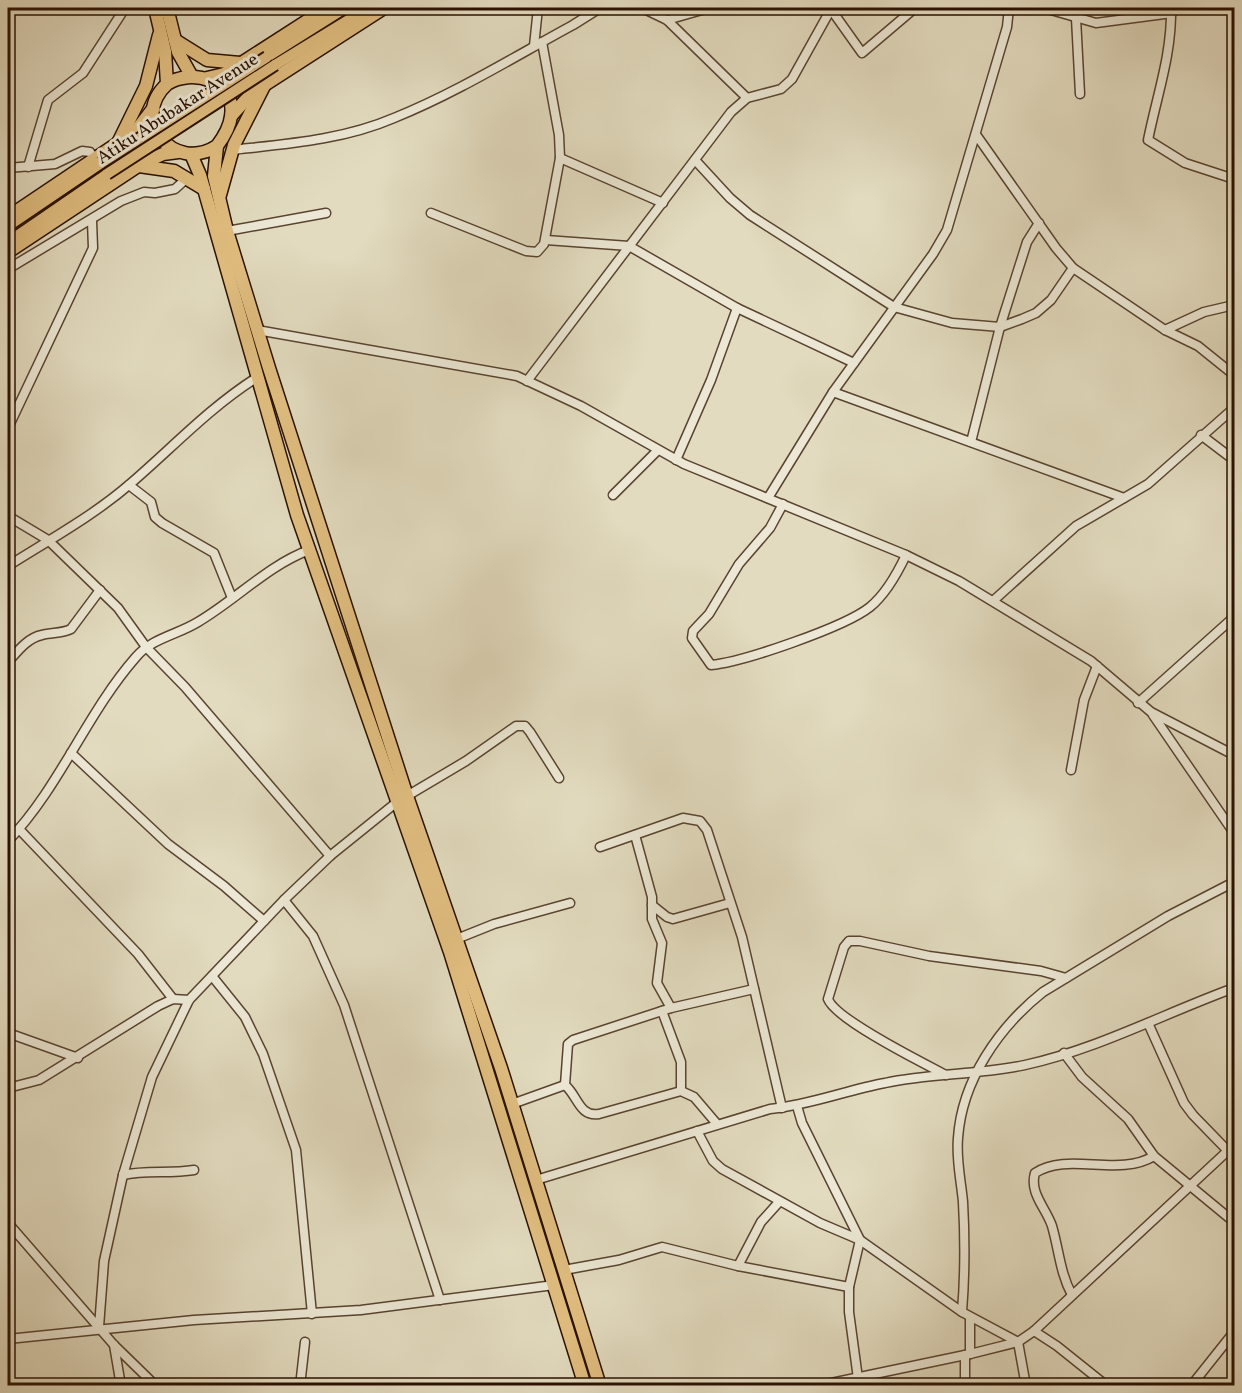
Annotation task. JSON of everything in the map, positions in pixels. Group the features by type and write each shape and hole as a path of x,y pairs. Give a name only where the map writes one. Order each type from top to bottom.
{"highway":[{"path":"155,8 160,27 167,84"},
{"path":"167,8 181,58 191,75"},
{"path":"327,8 224,74 207,78 191,75 167,84 157,96 153,120 157,133 165,143 184,153 204,189 256,378 309,550 512,1104 600,1386"},
{"path":"384,8 243,100 232,115 217,146 213,168 228,231 257,330 402,799"},
{"path":"119,142 146,86 160,27"},
{"path":"175,40 207,60 242,63"},
{"path":"207,78 227,95 232,115"},
{"path":"219,196 232,150 266,83"},
{"path":"8,217 97,161 141,126 154,106"},
{"path":"8,252 155,157 204,152 217,146"},
{"path":"138,166 163,167 204,189"},
{"path":"452,941 585,1386"}],"main road":[{"name":"Atiku Abubakar Avenue","path":"8,242 345,8"},
{"name":"Atiku Abubakar Avenue","path":"8,226 97,161 368,8"}],"street":[{"path":"28,167 48,100 83,73 125,8"},
{"path":"431,213 526,251 537,252 546,240 560,158 559,135 538,44 538,8"},
{"path":"232,150 315,139 355,131 394,119 538,44 600,8"},
{"path":"642,8 667,20 747,98"},
{"path":"667,20 709,8"},
{"path":"527,381 731,112 747,98 781,89 792,79 831,8 862,53 915,8"},
{"path":"768,498 833,392 946,230 977,136 1007,27 1009,8"},
{"path":"1044,8 1096,23 1172,10 1172,30 1165,72 1148,140 1185,164 1234,179"},
{"path":"1076,18 1080,94"},
{"path":"977,136 1072,268 1165,330 1198,346 1234,375"},
{"path":"8,168 55,164 82,151 90,152 97,161"},
{"path":"560,158 663,203"},
{"path":"695,160 750,215 799,249 894,307 952,323 1000,327 1036,313 1051,300 1072,268"},
{"path":"8,269 133,195 175,189 187,178"},
{"path":"228,231 326,213"},
{"path":"8,428 93,248 92,221"},
{"path":"971,442 1000,327 1027,242 1039,223"},
{"path":"546,240 629,246 736,308 854,363"},
{"path":"1165,330 1204,312 1234,305"},
{"path":"676,460 711,380 736,308"},
{"path":"257,330 492,371 527,381 581,406 676,460 906,555 993,601 1097,666 1151,712 1234,755"},
{"path":"8,566 129,485 184,433 256,378"},
{"path":"833,392 1124,498"},
{"path":"993,601 1076,526 1148,484 1234,408"},
{"path":"1201,435 1234,460"},
{"path":"613,495 658,450"},
{"path":"129,485 151,502 155,517 162,523 214,552 232,598"},
{"path":"783,504 770,528 739,564 709,614 693,631 692,638 711,665 803,638 854,617 871,606 894,580 906,555"},
{"path":"8,516 48,540 118,608 146,647 185,687 330,856"},
{"path":"8,841 53,784 134,659 146,647 198,623 265,573 309,550"},
{"path":"8,662 29,640 41,635 63,633 71,629 100,590"},
{"path":"1138,703 1234,617"},
{"path":"1071,770 1084,700 1097,666"},
{"path":"1151,712 1234,833"},
{"path":"100,1329 104,1261 123,1175 152,1077 189,1000 284,900 330,856 402,799 466,761 516,726 525,726 530,732 559,778"},
{"path":"71,753 168,844 224,886 264,921"},
{"path":"600,847 683,818 700,821 706,830 742,937 782,1108"},
{"path":"19,829 138,954 173,999"},
{"path":"635,835 652,905 652,919 662,943 657,983 672,1008"},
{"path":"962,1312 964,1261 958,1139 963,1105 996,1038 1028,1004 1066,978 1168,916 1234,882"},
{"path":"284,900 313,936 344,1005 440,1300"},
{"path":"452,941 494,924 570,903"},
{"path":"652,905 667,918 673,919 730,903"},
{"path":"947,1075 847,1020 831,1007 828,999 844,947 849,941 860,941 929,956 1041,971 1066,978"},
{"path":"212,976 244,1017 263,1054 296,1150 312,1314"},
{"path":"536,1180 717,1124 797,1106 886,1082 1025,1065 1148,1023 1184,1006 1234,988"},
{"path":"717,1124 694,1097 681,1091 594,1115 581,1110 572,1091 566,1085 568,1044 573,1040 672,1008 754,989"},
{"path":"8,1088 39,1080 78,1058 120,1028 173,999 189,1000"},
{"path":"662,1011 681,1062 681,1091"},
{"path":"817,1386 860,1381 1018,1342 1034,1331 1231,1148 1193,1115 1185,1103 1148,1023"},
{"path":"8,1033 78,1058"},
{"path":"1064,1053 1082,1077 1128,1119 1154,1156 1234,1222"},
{"path":"512,1104 566,1085"},
{"path":"797,1106 802,1123 860,1240 849,1287 849,1312 860,1381"},
{"path":"697,1131 714,1161 722,1169 779,1202 860,1240 962,1312 1018,1342"},
{"path":"1072,1295 1064,1281 1052,1227 1036,1195 1033,1185 1035,1173 1083,1164 1131,1166 1154,1156"},
{"path":"123,1175 143,1172 174,1174 195,1170"},
{"path":"738,1266 761,1222 779,1202"},
{"path":"8,1223 114,1345 156,1386"},
{"path":"564,1270 619,1260 662,1247 738,1266 849,1287"},
{"path":"8,1339 194,1320 312,1314 554,1285"},
{"path":"965,1386 970,1317"},
{"path":"1034,1331 1058,1346 1107,1386"},
{"path":"1191,1386 1234,1332"},
{"path":"300,1386 306,1342"},
{"path":"1018,1342 1026,1386"},
{"path":"114,1345 121,1386"}]}
